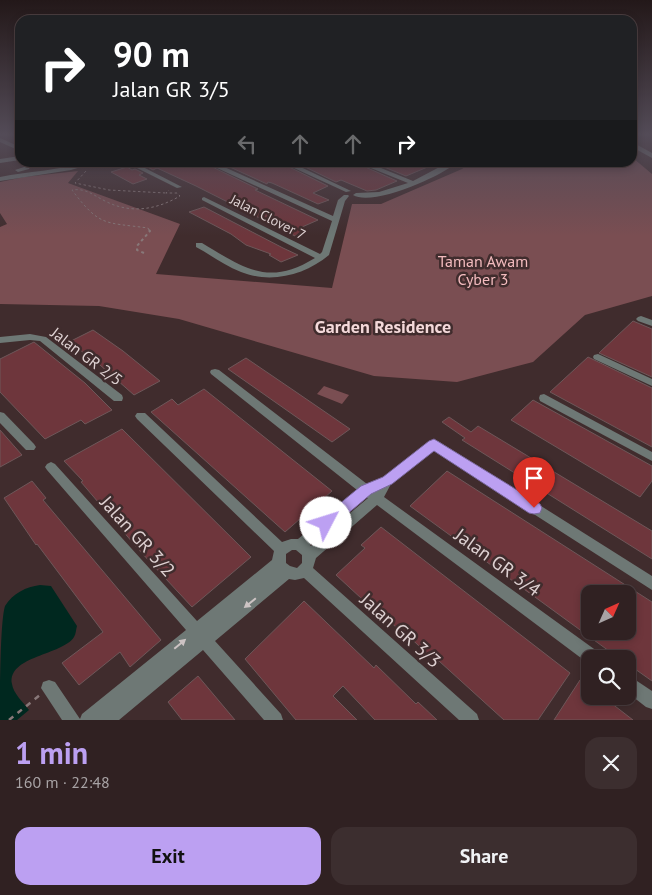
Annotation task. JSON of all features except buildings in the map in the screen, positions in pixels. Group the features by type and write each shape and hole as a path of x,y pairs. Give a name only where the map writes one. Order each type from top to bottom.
{"street":[{"path":"0,172 22,169"},
{"path":"0,179 34,172 65,169"},
{"path":"142,169 177,186"},
{"path":"222,169 336,220"},
{"path":"297,169 347,193 355,192 356,195 379,196 413,183 443,169"},
{"path":"376,169 413,183"},
{"path":"199,244 242,270 256,274 289,274 321,258 328,249 342,200 347,193"},
{"name":"Jalan Clover 7","path":"204,199 321,258"},
{"path":"641,318 652,323"},
{"name":"Jalan GR 2/5","path":"0,340 37,337 43,339 118,398"},
{"path":"598,357 652,383"},
{"name":"Jalan GR 3/4","path":"214,372 372,494 583,650"},
{"path":"544,398 652,457"},
{"path":"0,416 30,447"},
{"path":"141,416 282,562 297,572 304,570 309,563 305,550"},
{"path":"305,550 434,444 652,584"},
{"name":"Jalan GR 3/2","path":"51,467 275,720"},
{"path":"106,720 282,562 288,545 305,550"},
{"name":"Jalan GR 3/3","path":"304,570 471,720"},
{"path":"88,720 200,635"},
{"path":"50,688 72,720"},
{"path":"636,689 652,701"}],"path":[{"path":"86,170 75,183 93,188 177,193 180,196 156,208 146,210 111,203 89,190 72,190 93,216 99,220 123,226 148,228 150,231 137,246 137,250 144,253"},
{"path":"166,193 177,186"},
{"path":"9,720 50,688"}],"green space":[{"name":"Taman Awam Cyber 3","path":"462,169 646,169 652,174 652,296 585,315 533,362 457,382 374,376 179,319 99,306 0,304 0,227 7,224 0,213 0,182 24,177 78,171 68,183 180,224 156,274 332,288 352,204 381,204"},
{"path":"324,386 349,395 342,404 317,394"}],"shaded area":[{"path":"40,585 51,586 77,626 75,634 68,643 18,667 13,675 12,684 16,694 29,710 17,720 0,720 1,643 5,606 20,591"}],"district":[{"name":"Garden Residence","path":"383,327"}],"route":[{"path":"326,523 366,490 388,481 434,444 534,508"}]}
